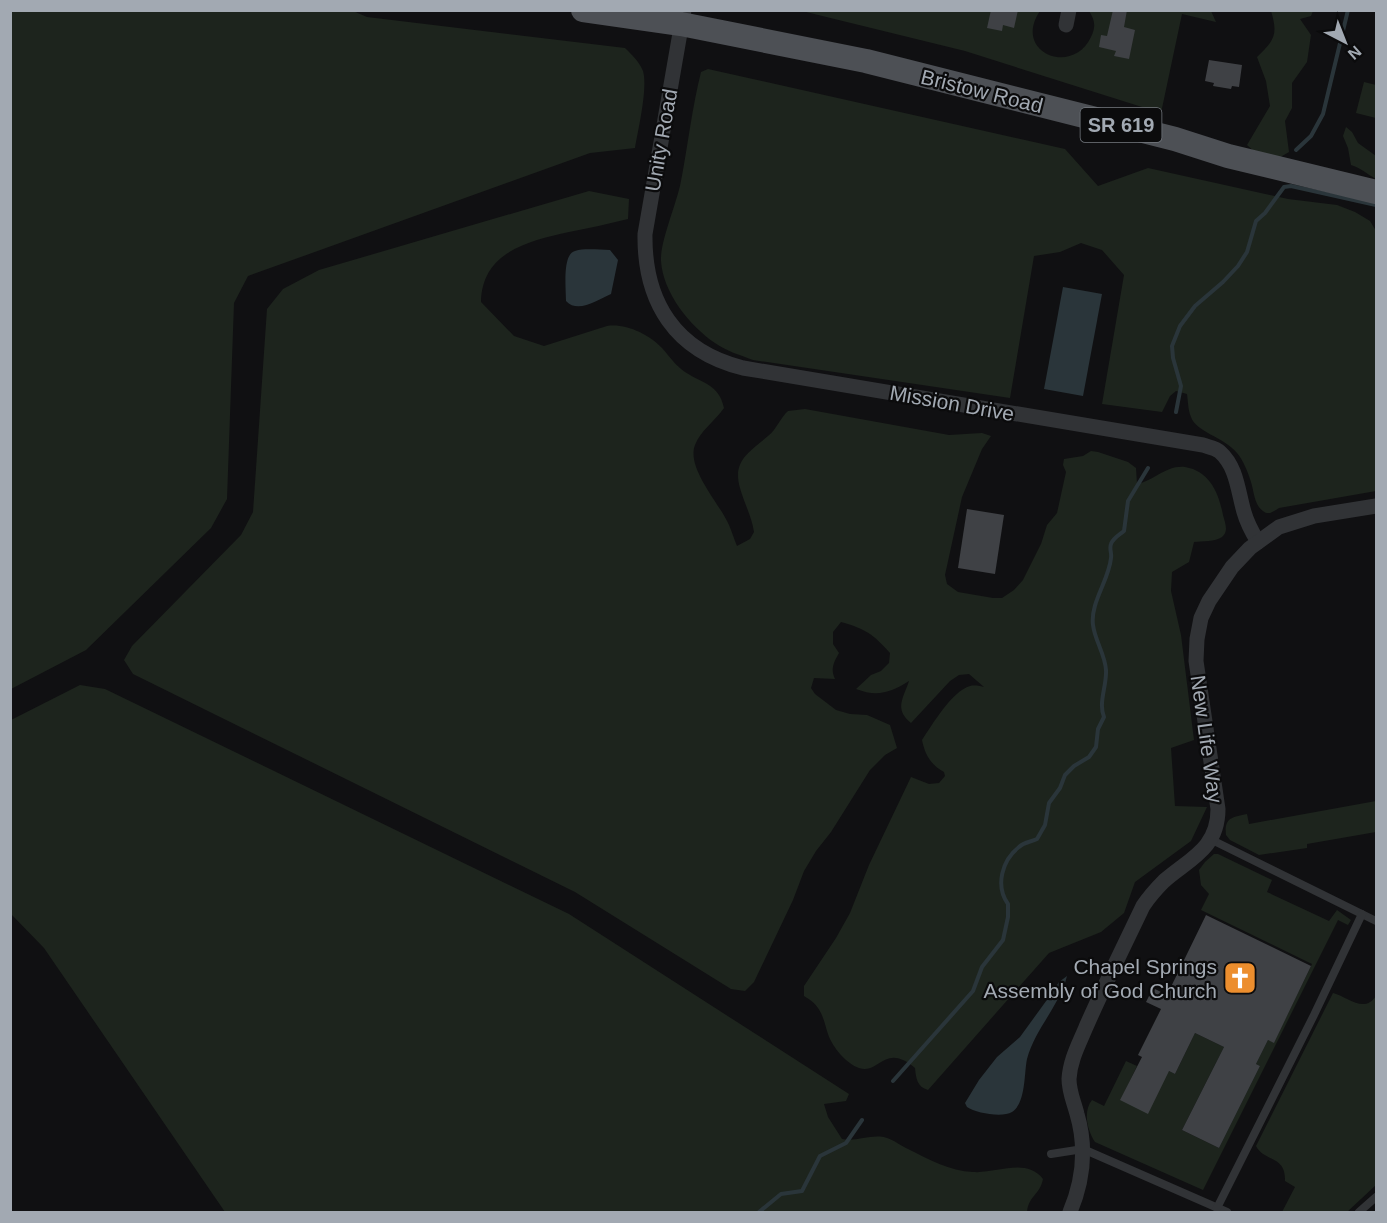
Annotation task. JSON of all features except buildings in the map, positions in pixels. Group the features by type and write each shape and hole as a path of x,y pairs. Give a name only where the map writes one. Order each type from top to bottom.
{"main road":[{"name":"Bristow Road","path":"584,10 682,17 866,61 1175,139 1228,156 1377,192"}],"street":[{"name":"Unity Road","path":"645,257 645,234 682,17"},
{"name":"Mission Drive","path":"645,257 648,279 655,298 666,317 682,336 703,353 721,362 755,370 1203,445 1219,451 1235,475 1244,514 1258,542"},
{"name":"New Life Way","path":"1070,1212 1080,1184 1083,1149 1077,1115 1070,1095 1071,1063 1143,906 1165,880 1190,863 1202,851 1210,839 1218,818 1197,678 1197,639 1201,618 1221,581 1232,567 1258,542 1279,527 1314,516 1377,506"}],"lane":[{"path":"1210,839 1377,921"},
{"path":"1217,1208 1362,914"},
{"path":"1051,1154 1083,1149 1227,1212"},
{"path":"1359,1212 1377,1197"}],"shaded area":[{"path":"11,10 353,11 367,17 625,48 643,71 644,88 635,148 590,153 248,276 234,303 227,499 211,528 86,650 11,689"},
{"path":"802,11 1040,11 1033,26 1033,38 1039,48 1059,57 1071,56 1082,49 1091,37 1094,24 1089,11 1211,11 1216,22 1182,14 1161,113 965,51"},
{"path":"1271,11 1313,11 1311,16 1300,19 1311,35 1307,62 1292,83 1292,108 1285,121 1289,152 1272,162 1257,154 1247,145 1270,106 1266,81 1257,57 1268,46 1273,36"},
{"path":"708,69 1065,149 1098,186 1148,168 1288,199 1337,205 1370,221 1376,231 1376,491 1279,508 1267,513 1258,505 1247,470 1237,453 1194,422 1189,411 1187,394 1176,391 1170,396 1162,412 1102,404 1124,275 1102,250 1081,243 1060,252 1034,256 1010,398 753,360 719,346 696,328 679,308 667,285 661,261 663,243 681,181 701,72"},
{"path":"1364,82 1376,85 1376,118 1356,113"},
{"path":"1346,127 1358,143 1376,156 1376,179 1351,165 1343,136"},
{"path":"589,191 629,199 628,219 538,240 510,252 498,260 489,271 483,285 481,302 514,336 544,346 607,326 621,326 636,331 657,343 682,370 714,389 722,400 724,408 700,435 695,445 695,464 705,486 725,516 737,546 750,539 754,532 738,478 741,463 749,452 771,433 788,411 805,409 949,435 982,433 991,436 982,449 962,497 945,575 947,584 958,592 1002,598 1023,580 1041,544 1047,525 1057,513 1066,472 1063,465 1064,459 1083,456 1091,451 1128,462 1136,468 1137,484 1172,468 1194,469 1207,478 1219,499 1226,527 1224,535 1216,540 1194,542 1189,562 1172,572 1171,591 1181,635 1194,740 1171,748 1175,806 1207,807 1191,841 1135,882 1124,913 1101,932 1049,953 928,1090 919,1084 915,1068 905,1061 889,1058 866,1069 854,1066 845,1059 830,1039 818,1008 804,996 804,986 850,913 869,865 911,777 929,784 939,783 945,776 944,772 929,759 922,740 956,694 970,686 984,687 969,674 959,675 950,681 911,723 901,708 909,681 896,688 877,693 856,689 889,663 890,653 874,637 857,627 841,622 833,632 833,644 839,653 833,669 835,679 814,678 811,688 815,694 836,710 867,715 890,725 897,748 885,755 870,770 831,832 816,851 804,871 793,900 754,982 745,991 731,989 575,892 133,674 124,660 132,646 241,535 253,512 267,309 283,289 319,270"},
{"path":"610,250 618,260 611,294 582,306 571,305 566,301 568,258 575,251"},
{"path":"1063,287 1102,294 1083,396 1044,389"},
{"path":"80,685 105,689 569,914 849,1094 846,1101 824,1104 828,1117 842,1139 876,1136 887,1138 939,1164 964,1171 1028,1169 1036,1172 1043,1179 1040,1189 1030,1202 1027,1212 225,1212 44,948 11,914 11,720"},
{"path":"1376,801 1376,832 1307,844 1307,848 1259,855 1230,840 1226,835 1226,825 1233,817 1247,814 1249,824"},
{"path":"1214,854 1272,880 1267,892 1329,921 1337,910 1351,920 1348,925 1338,920 1203,1190 1095,1142 1088,1126 1087,1115 1092,1100 1104,1106 1126,1061 1137,1066 1121,1100 1169,1071 1175,1074 1195,1033 1224,1047 1182,1130 1219,1148 1260,1066 1256,1064 1268,1040 1274,1042 1312,964 1201,910 1209,894 1201,885 1199,870"},
{"path":"1067,976 1059,997 1031,1048 1027,1059 1024,1087 1017,1108 1008,1114 996,1115 967,1107 965,1103 979,1080 997,1057 1020,1037 1059,982"},
{"path":"1333,993 1361,1004 1366,1004 1376,996 1376,1185 1347,1212 1282,1212 1295,1187 1285,1181 1282,1167 1264,1155 1256,1146"}],"waterway":[{"path":"1296,150 1311,136 1323,114 1348,10"},
{"path":"1176,412 1181,386 1172,346 1180,326 1195,306 1238,266 1247,252 1256,221 1265,213 1284,187 1291,186 1376,205"},
{"path":"893,1081 973,991 982,967 1003,940 1008,904 1001,881 1008,859 1021,845 1037,839 1045,825 1049,803 1060,788 1065,775 1089,757 1096,747 1098,729 1104,717 1102,700 1106,670 1094,631 1094,608 1110,566 1111,544 1124,531 1128,501 1148,468"},
{"path":"759,1212 781,1194 802,1191 820,1156 846,1143 862,1120"}],"place":[{"name":"Chapel Springs Assembly of God Church","path":"1240,978"}]}
